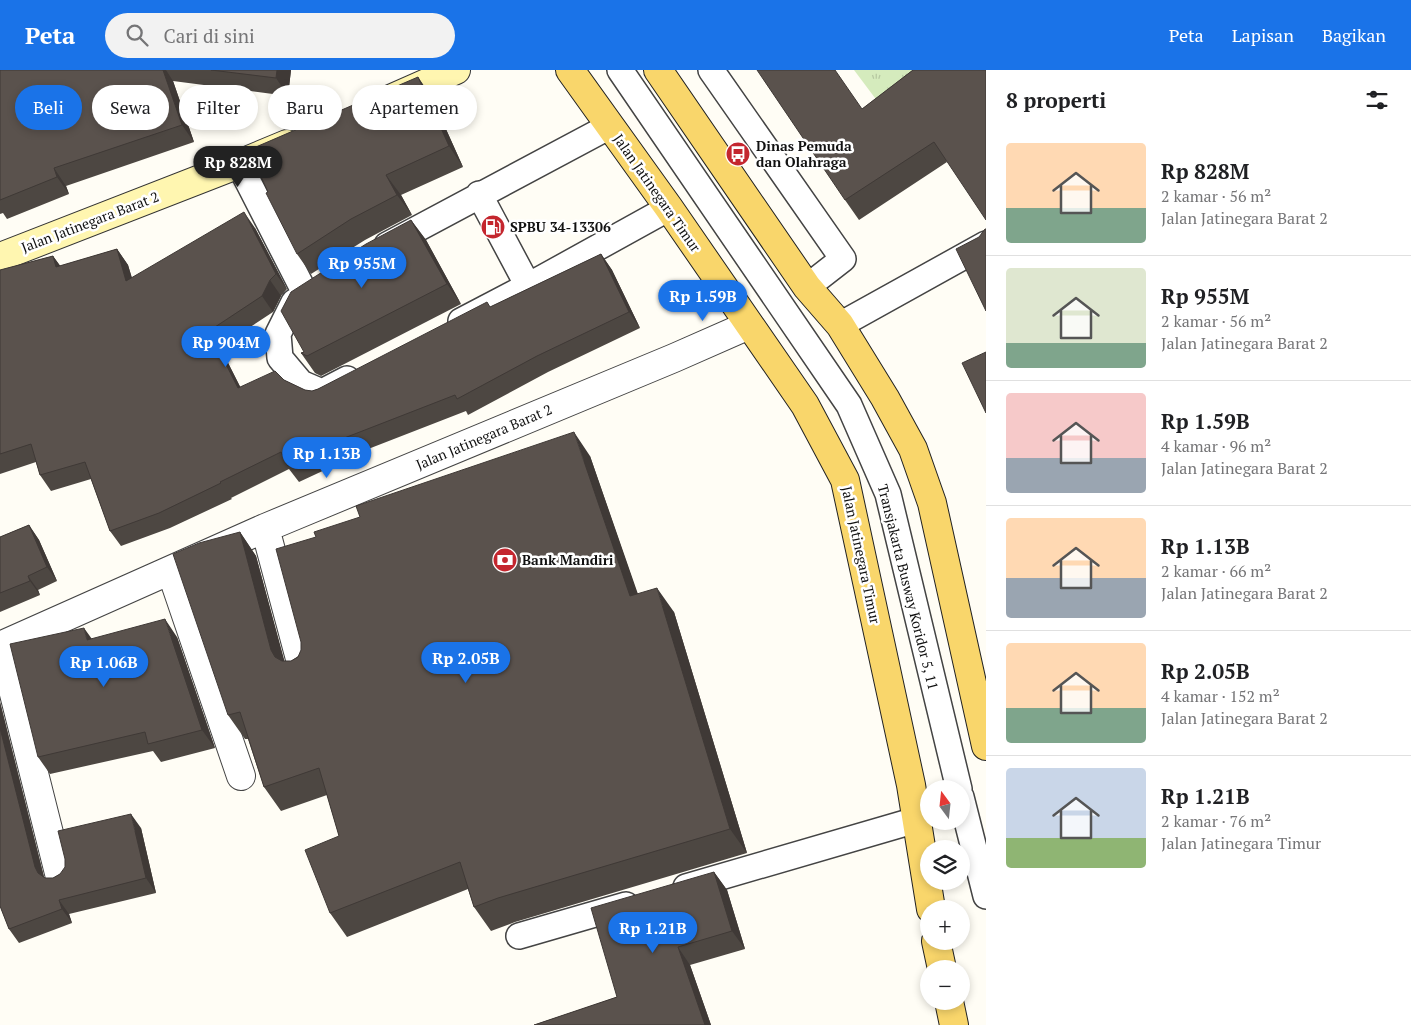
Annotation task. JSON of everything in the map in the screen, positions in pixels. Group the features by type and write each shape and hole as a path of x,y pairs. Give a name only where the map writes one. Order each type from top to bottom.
{"main road":[{"name":"Jalan Jatinegara Timur","path":"570,70 669,208 805,405 844,480 909,775 929,900"},
{"path":"658,70 807,287 840,325 885,398 913,449 932,503 986,746"},
{"path":"951,1010 954,1025"}],"street":[{"path":"421,85 456,70"},
{"name":"Jalan Jatinegara Barat 2","path":"0,257 240,164 312,133"},
{"name":"Jalan Jatinegara Barat 2","path":"1,646 265,528 674,358 748,325"},
{"path":"265,528 302,670"},
{"path":"171,571 241,776"},
{"path":"1,646 60,877"}],"lane":[{"name":"Transjakarta Busway Koridor 5, 11","path":"620,70 850,405 888,494 957,780"},
{"path":"711,70 843,259 807,287"},
{"path":"364,258 480,194 610,126"},
{"path":"240,164 314,290 294,302 278,334 280,358 301,382 322,392 371,367"},
{"path":"480,194 528,286"},
{"path":"441,331 528,286 669,208"},
{"path":"840,325 986,244"},
{"path":"519,936 916,820"},
{"path":"969,830 986,896"}],"green space":[{"path":"854,70 935,70 887,114"}],"building":[{"path":"0,70 163,70 168,85 92,85 92,130 167,130 54,168 57,177 0,200"},
{"path":"211,70 277,70 276,78"},
{"path":"757,70 835,70 862,109 913,70 986,70 986,220 934,142 845,200"},
{"path":"418,77 422,85 399,85"},
{"path":"169,87 179,116 179,126 169,129"},
{"path":"352,106 352,130 442,130 449,146 386,175 397,195 351,219 297,254 266,193 268,192 249,150 295,130 342,130 342,110"},
{"path":"244,212 276,274 270,280 262,296 209,331 238,388 275,371 284,380 305,390 312,391 318,389 487,302 490,307 601,254 629,312 537,356 457,399 455,395 316,449 318,452 288,466 281,452 159,513 110,531 85,462 40,475 31,444 0,454 0,270 53,256 56,267 117,249 126,281"},
{"path":"411,220 447,284 307,356 301,353 304,352 281,311 291,292 366,244"},
{"path":"985,229 986,311 956,249 979,237"},
{"path":"986,352 986,413 962,363"},
{"path":"574,432 630,596 657,588 730,829 498,898 474,907 460,862 330,913 305,850 339,836 319,768 264,787 240,712 228,715 173,554 199,543 240,532 271,650 275,657 282,661 291,661 298,657 301,650 301,642 276,549 316,537 314,532 360,517 356,506"},
{"path":"29,525 47,567 28,576 30,581 0,593 0,537"},
{"path":"165,619 202,730 148,744 145,732 38,757 10,644 84,628 87,640"},
{"path":"0,728 38,873 45,878 53,878 60,874 65,867 65,859 58,831 131,814 146,878 59,900 62,909 9,929 0,906"},
{"path":"714,872 732,931 678,947 705,1025 534,1025 617,997 591,908"}],"place":[{"name":"Dinas Pemuda dan Olahraga","path":"738,154"},
{"name":"SPBU 34-13306","path":"493,227"},
{"name":"Bank Mandiri","path":"505,560"}]}
